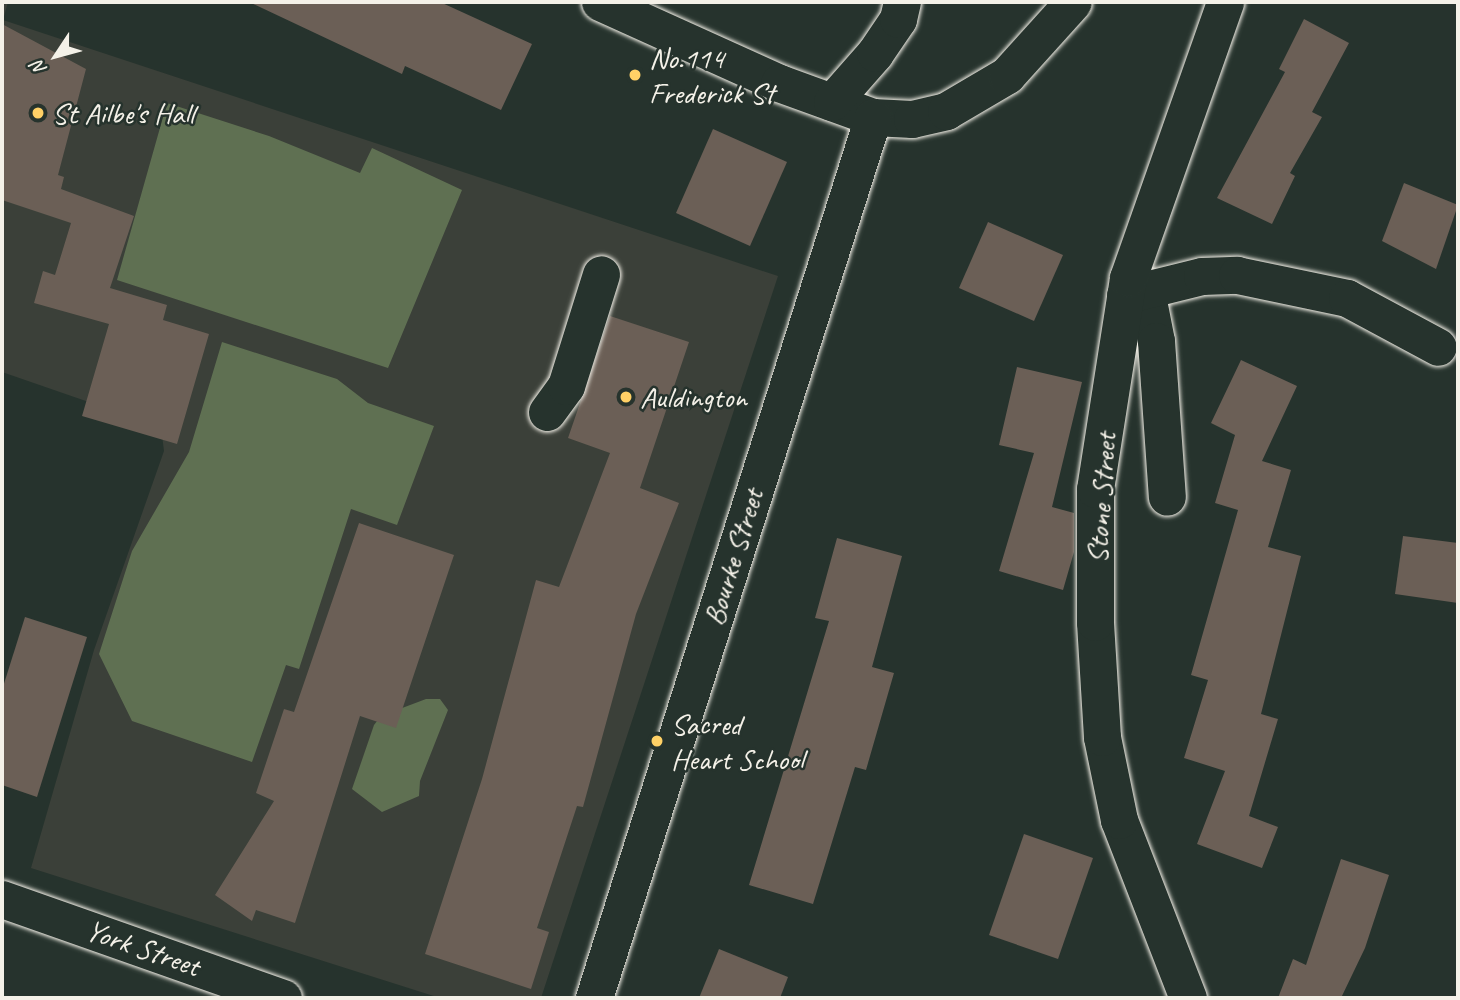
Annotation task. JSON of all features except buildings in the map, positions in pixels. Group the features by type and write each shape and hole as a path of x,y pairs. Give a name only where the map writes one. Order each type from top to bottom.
{"street":[{"path":"600,2 779,83 873,117 912,119 946,111 976,96 1007,75 1073,2"},
{"name":"Stone Street","path":"1188,998 1119,820 1102,737 1095,622 1095,489 1153,197 1225,2"},
{"path":"832,102 900,10"},
{"name":"Bourke Street","path":"594,998 873,117"},
{"path":"547,412 566,386 601,274"},
{"path":"1167,497 1156,341 1136,293 1202,276 1237,275 1314,289 1348,299 1438,347"},
{"name":"York Street","path":"2,899 206,985 282,998"}],"shaded area":[{"path":"2,2 8,2 3,20 778,276 541,998 440,998 31,868 94,650 164,451 161,427 2,372"}],"green space":[{"path":"167,103 269,136 360,173 372,148 462,190 388,368 117,280"},
{"path":"222,342 337,379 368,403 434,426 397,525 351,509 299,669 286,665 252,762 132,721 99,654 132,551 189,452"},
{"path":"426,699 440,699 448,710 420,781 419,796 382,812 352,789 374,725 381,716"}],"place":[{"name":"No.114 Frederick St","path":"635,75"},
{"name":"St Ailbe's Hall","path":"38,113"},
{"name":"Auldington","path":"626,397"},
{"name":"Sacred Heart School","path":"657,741"}]}
